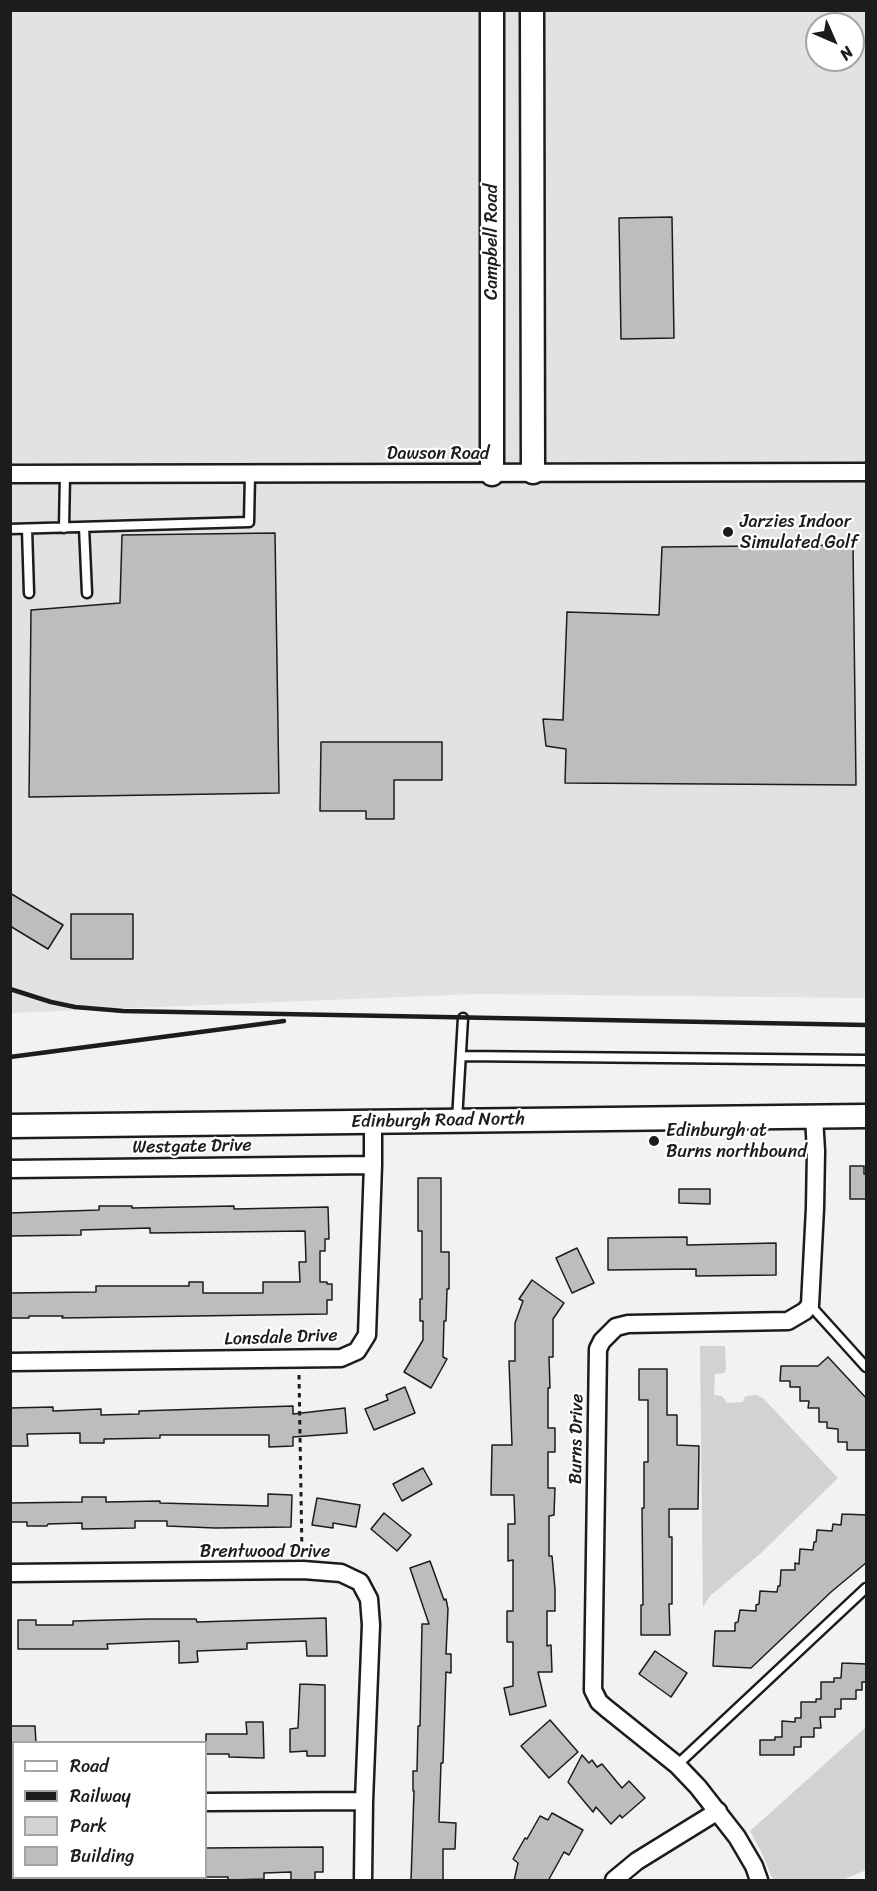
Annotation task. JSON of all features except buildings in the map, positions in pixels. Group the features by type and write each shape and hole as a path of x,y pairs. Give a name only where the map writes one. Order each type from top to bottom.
{"street":[{"name":"Campbell Road","path":"492,10 492,474"},
{"path":"532,10 533,472"},
{"name":"Dawson Road","path":"10,474 867,472"},
{"name":"Edinburgh Road North","path":"10,1126 867,1116"},
{"path":"810,1305 816,1151 814,1117"},
{"name":"Lonsdale Drive","path":"10,1362 341,1358 357,1351 367,1335 373,1122"},
{"name":"Westgate Drive","path":"10,1169 373,1165"},
{"name":"Burns Drive","path":"759,1881 754,1866 718,1811 678,1765 612,1714 600,1702 593,1690 598,1349 602,1341 616,1327 628,1324 788,1321 798,1316 810,1305"},
{"name":"Brentwood Drive","path":"10,1573 303,1570 341,1573 360,1582 369,1599 371,1625 363,1881"},
{"path":"207,1802 364,1801"},
{"path":"614,1881 638,1861 718,1811"}],"lane":[{"path":"64,528 65,474"},
{"path":"10,529 249,522 250,474"},
{"path":"84,527 87,593"},
{"path":"27,529 29,592"},
{"path":"457,1121 463,1018"},
{"path":"461,1056 867,1060"},
{"path":"810,1305 867,1367"},
{"path":"678,1765 867,1588"}],"path":[{"path":"299,1358 303,1570"}],"shaded area":[{"path":"10,11 866,11 866,998 476,994 11,1013"}],"green space":[{"path":"700,1346 725,1346 726,1370 724,1373 715,1374 714,1395 722,1396 727,1403 743,1402 747,1396 757,1395 764,1399 838,1478 761,1553 710,1596 703,1607"},
{"path":"866,1727 866,1870 842,1880 773,1880 750,1831"}],"railway":[{"path":"10,989 75,1007 123,1011 866,1025"},
{"path":"10,1057 284,1021"}],"place":[{"name":"Jarzies Indoor Simulated Golf","path":"728,532"},
{"name":"Edinburgh at Burns northbound","path":"654,1141"}]}
